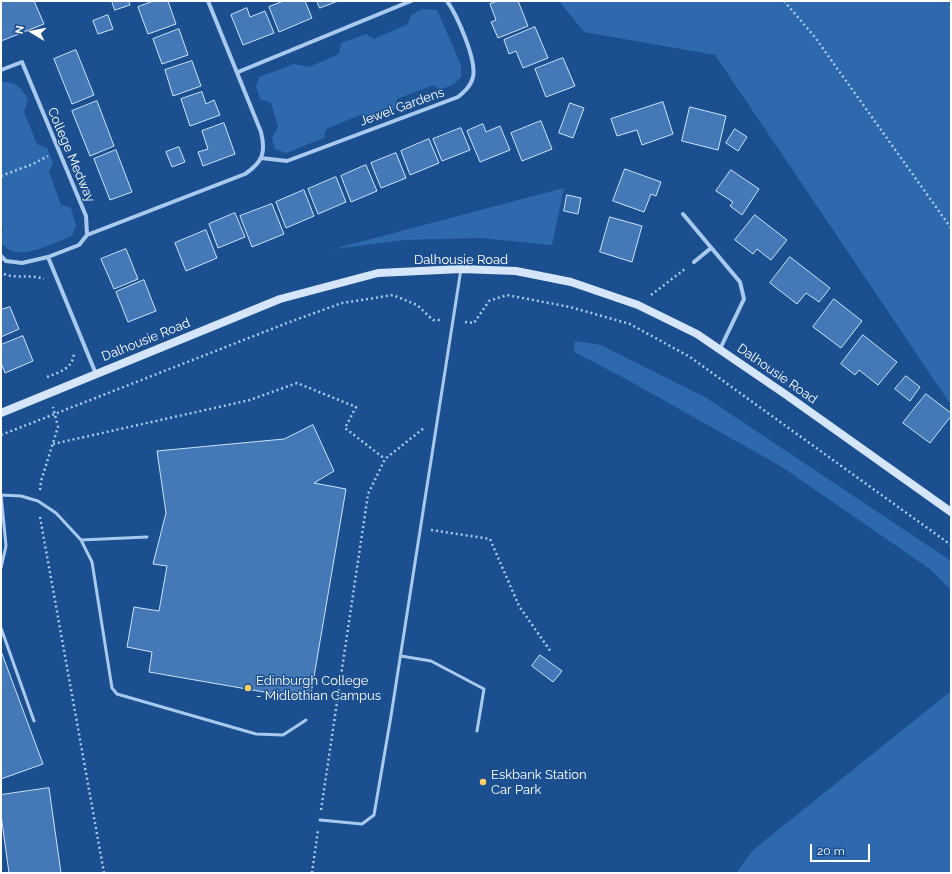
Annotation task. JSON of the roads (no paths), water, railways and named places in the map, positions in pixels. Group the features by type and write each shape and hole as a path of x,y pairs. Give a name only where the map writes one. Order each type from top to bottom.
{"main road":[{"name":"Dalhousie Road","path":"1,413 280,299 378,273 461,269 516,271 571,282 638,305 697,334 951,512"}],"street":[{"path":"1,256 6,261 22,263 48,257 79,245 87,235 245,174 256,167 261,158 264,145 238,72 208,1"},
{"path":"238,72 411,1"},
{"name":"Jewel Gardens","path":"261,158 287,161 458,97 468,88 473,77 473,62 453,9 447,1"},
{"name":"College Medway","path":"1,70 22,62 58,152 86,216 87,235"},
{"path":"682,214 740,282 744,299 720,349"},
{"path":"694,262 711,248"},
{"path":"48,257 96,374"}],"lane":[{"path":"320,820 362,824 374,815 401,656 461,269"},
{"path":"1,568 6,546 1,494 21,496 38,501 56,513 81,540 92,562 112,688 117,694 256,734 283,735 306,720"},
{"path":"81,540 146,537"},
{"path":"1,628 34,721"},
{"path":"401,656 431,661 484,689 477,731"}],"place":[{"name":"Edinburgh College - Midlothian Campus","path":"248,688"},
{"name":"Eskbank Station Car Park","path":"483,782"}]}
